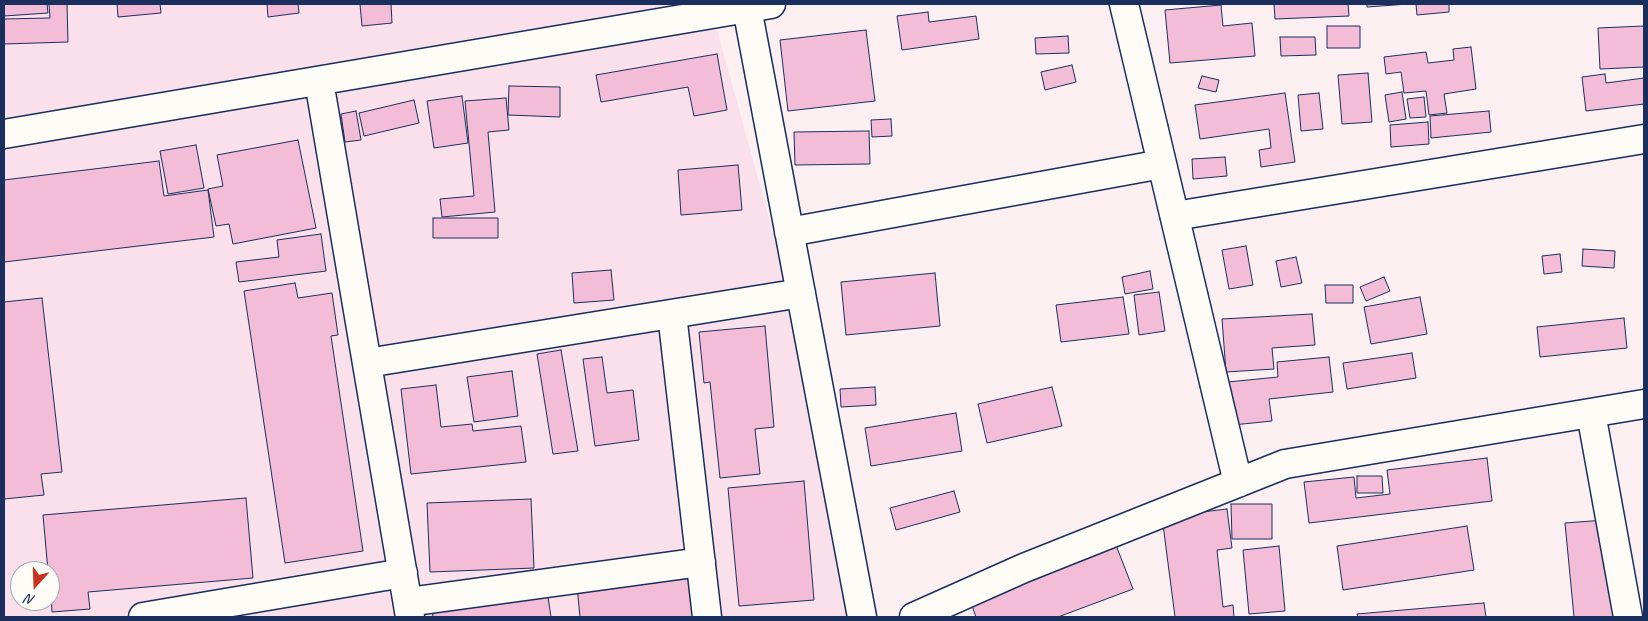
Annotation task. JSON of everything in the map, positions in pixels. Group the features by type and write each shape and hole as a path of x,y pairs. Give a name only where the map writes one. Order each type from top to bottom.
{"street":[{"path":"1124,4 1238,482"},
{"path":"4,134 319,81 682,11 759,6 789,232 862,617"},
{"path":"319,81 409,609 701,562"},
{"path":"1175,216 1644,140"},
{"path":"789,232 1162,164"},
{"path":"367,363 800,293"},
{"path":"672,314 707,617"},
{"path":"914,617 958,608 1024,568 1285,464 1644,404"},
{"path":"1591,413 1628,617"},
{"path":"143,617 403,573"}],"shaded area":[{"path":"4,4 710,4 876,608 855,617 4,617"}],"building":[{"path":"4,4 47,4 48,13 4,16"},
{"path":"49,4 67,4 68,42 4,44 4,19 50,18"},
{"path":"117,4 160,4 161,13 118,17"},
{"path":"267,4 298,4 299,13 268,17"},
{"path":"360,4 391,4 392,23 362,26"},
{"path":"1274,4 1348,4 1349,16 1275,19"},
{"path":"1367,4 1408,4 1367,7"},
{"path":"1416,4 1449,4 1449,12 1417,15"},
{"path":"1221,5 1223,26 1252,23 1255,56 1170,63 1165,10"},
{"path":"928,12 929,22 976,16 979,39 902,50 897,16"},
{"path":"1327,26 1360,26 1360,48 1327,48"},
{"path":"1644,26 1644,67 1600,69 1598,28"},
{"path":"866,30 875,101 788,111 780,40"},
{"path":"1068,36 1069,53 1036,54 1035,38"},
{"path":"1280,37 1315,37 1316,55 1281,56"},
{"path":"1471,47 1476,89 1444,94 1447,113 1429,115 1426,91 1404,93 1401,72 1386,74 1384,57 1426,52 1428,63 1454,60 1453,49"},
{"path":"717,54 727,110 694,116 688,87 601,102 596,75"},
{"path":"1072,65 1076,82 1045,90 1041,72"},
{"path":"1368,73 1372,122 1342,124 1338,75"},
{"path":"1605,74 1606,83 1644,78 1644,104 1586,111 1582,77"},
{"path":"1202,76 1219,80 1216,92 1198,88"},
{"path":"509,86 560,87 560,117 508,115"},
{"path":"1402,92 1406,119 1389,122 1385,95"},
{"path":"1285,93 1295,162 1261,167 1259,150 1271,148 1269,129 1200,139 1195,105"},
{"path":"1319,93 1323,129 1301,131 1298,95"},
{"path":"462,96 468,143 434,148 427,101"},
{"path":"1424,97 1426,117 1410,118 1407,99"},
{"path":"506,98 509,130 488,132 495,212 442,217 440,199 474,196 465,101"},
{"path":"414,100 419,123 364,136 359,113"},
{"path":"356,111 361,140 345,142 341,114"},
{"path":"1489,111 1491,132 1431,138 1430,116"},
{"path":"891,119 892,136 872,137 871,120"},
{"path":"1428,122 1429,144 1391,147 1390,125"},
{"path":"869,131 870,164 795,165 794,132"},
{"path":"298,140 316,228 233,244 229,224 216,226 208,189 223,186 217,155"},
{"path":"196,145 204,188 168,194 160,151"},
{"path":"1225,157 1227,176 1193,179 1192,159"},
{"path":"159,161 164,196 208,190 214,237 4,262 4,180"},
{"path":"738,165 742,210 681,215 678,170"},
{"path":"433,218 498,218 498,238 433,238"},
{"path":"321,234 326,271 239,282 236,262 279,257 277,240"},
{"path":"1246,246 1253,285 1229,289 1222,250"},
{"path":"1583,249 1615,251 1614,268 1582,266"},
{"path":"1560,254 1562,272 1544,274 1542,256"},
{"path":"1296,257 1302,283 1281,287 1276,261"},
{"path":"611,270 614,300 574,303 572,273"},
{"path":"1150,271 1153,289 1125,294 1122,277"},
{"path":"935,273 940,326 846,335 841,282"},
{"path":"1384,277 1390,291 1366,301 1360,287"},
{"path":"295,283 298,298 332,293 338,335 331,336 363,551 285,563 244,291"},
{"path":"1325,285 1353,285 1353,303 1326,303"},
{"path":"1159,292 1165,331 1139,335 1134,295"},
{"path":"1123,297 1129,334 1061,342 1056,305"},
{"path":"1420,297 1427,334 1371,344 1364,307"},
{"path":"42,298 62,472 41,474 44,495 4,499 4,302"},
{"path":"1312,314 1315,345 1272,348 1274,369 1226,372 1222,319"},
{"path":"1624,318 1627,348 1540,357 1537,327"},
{"path":"765,326 774,427 755,429 760,474 720,478 710,382 704,383 699,332"},
{"path":"561,350 578,451 553,454 537,354"},
{"path":"1412,353 1416,378 1347,389 1343,363"},
{"path":"602,357 607,393 633,390 639,440 595,446 583,359"},
{"path":"1329,357 1333,392 1269,399 1272,421 1233,425 1228,382 1278,377 1277,362"},
{"path":"512,371 518,416 474,422 467,377"},
{"path":"436,385 441,427 472,424 473,431 521,426 526,462 411,474 401,389"},
{"path":"875,387 876,405 841,407 840,389"},
{"path":"1052,387 1062,426 987,443 978,404"},
{"path":"956,413 962,451 871,466 865,428"},
{"path":"1487,458 1492,501 1309,523 1304,482 1354,477 1356,498 1390,494 1387,470"},
{"path":"1357,476 1382,476 1383,493 1357,493"},
{"path":"804,481 814,600 739,606 728,488"},
{"path":"954,491 960,512 896,530 890,508"},
{"path":"246,498 253,578 88,592 90,609 52,612 60,611 60,561 47,561 43,515"},
{"path":"531,499 534,568 430,572 427,503"},
{"path":"1231,504 1272,504 1272,539 1232,539"},
{"path":"1227,509 1232,548 1217,550 1223,607 1233,605 1234,617 1175,617 1162,517"},
{"path":"1605,520 1614,617 1574,617 1565,523"},
{"path":"1467,526 1474,570 1343,590 1337,546"},
{"path":"1114,540 1133,589 1058,617 976,617 968,595"},
{"path":"1279,546 1285,611 1249,614 1243,550"},
{"path":"697,576 700,617 580,617 577,586"},
{"path":"548,597 551,617 433,617 432,606 461,608"},
{"path":"1484,603 1486,617 1358,617 1357,614"}]}
